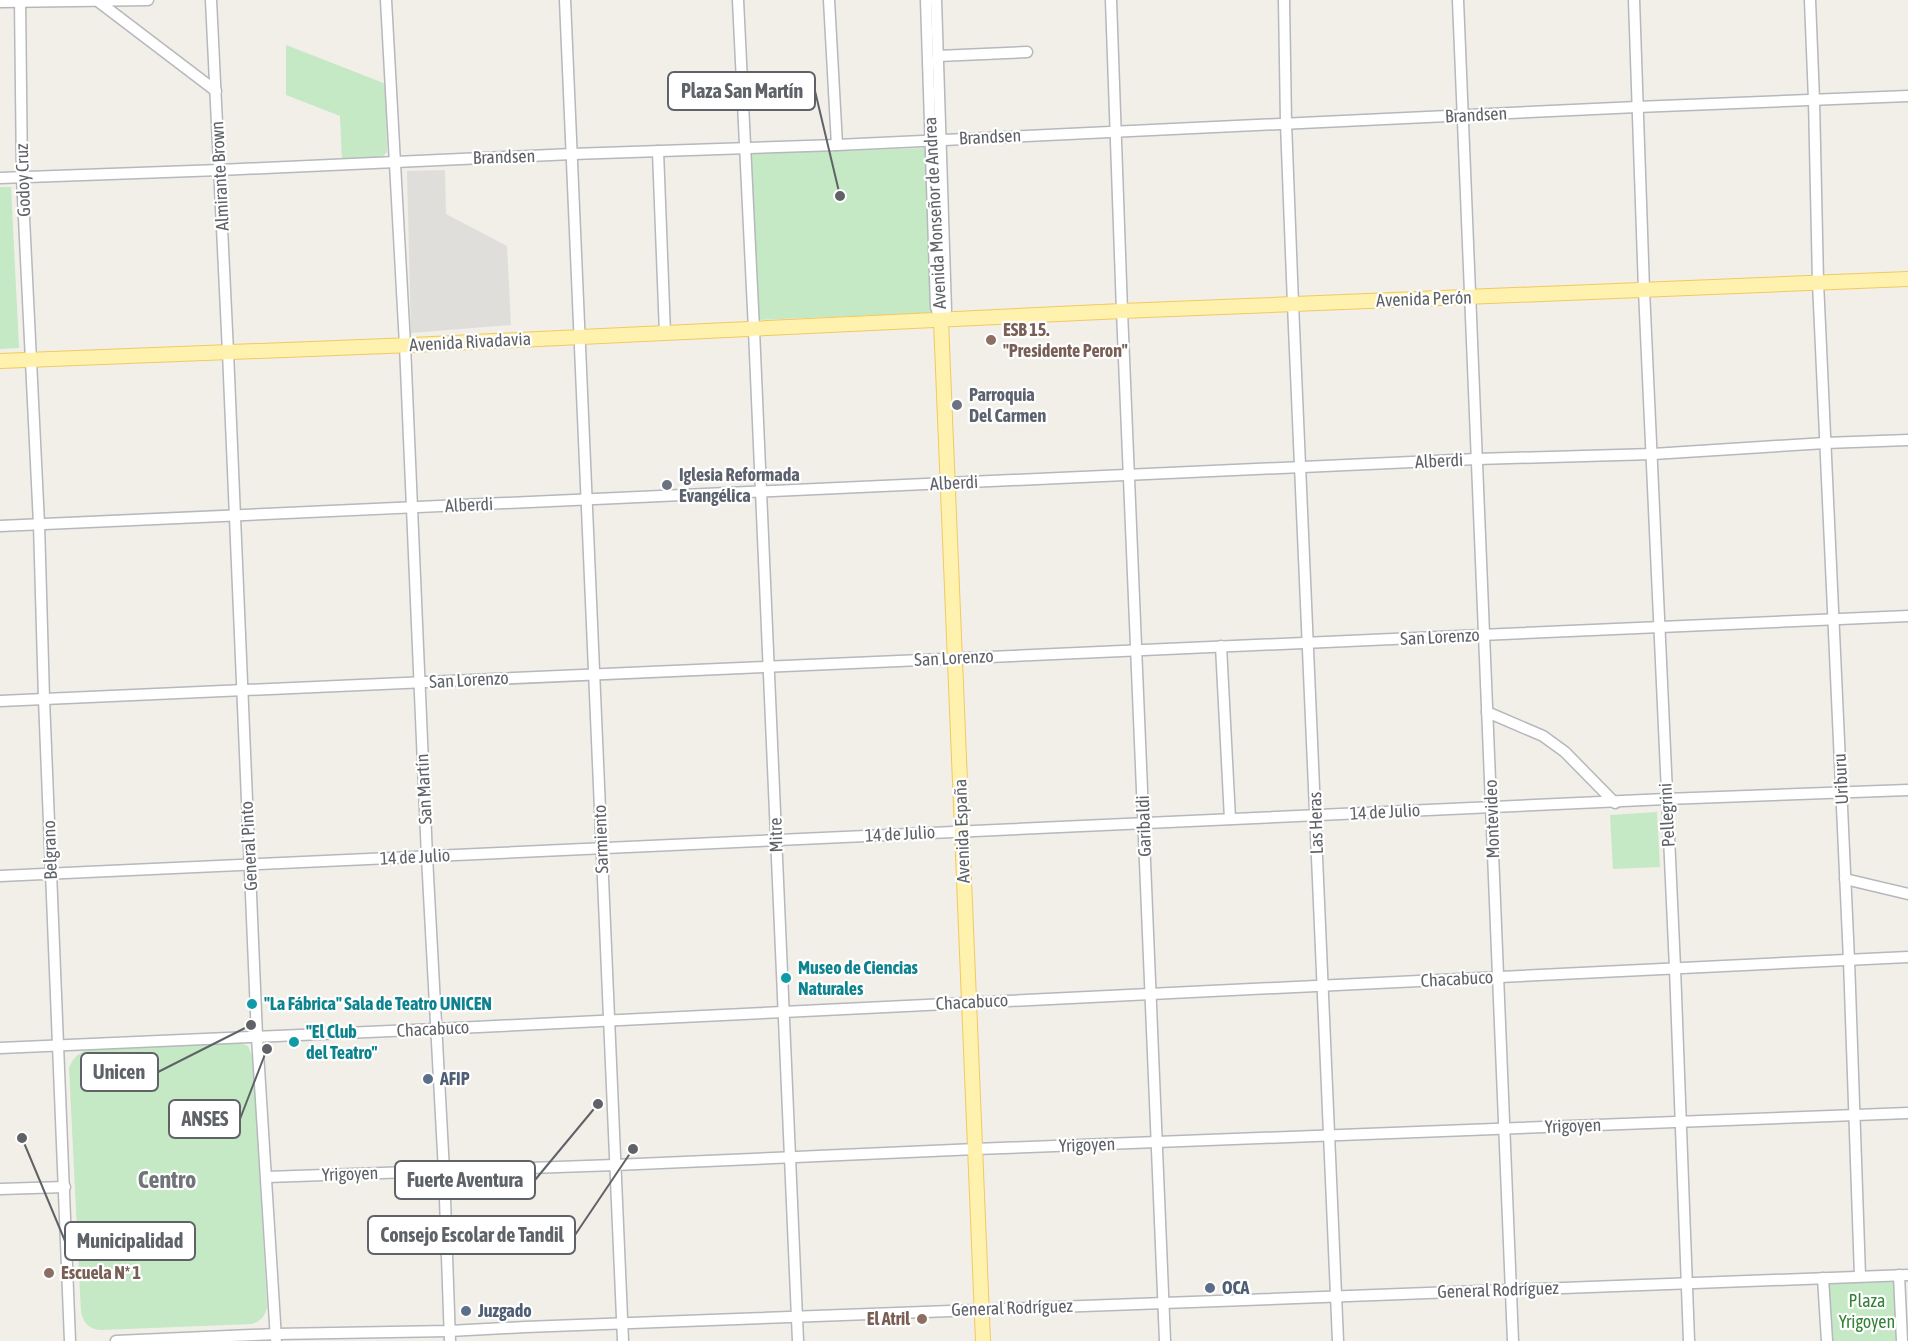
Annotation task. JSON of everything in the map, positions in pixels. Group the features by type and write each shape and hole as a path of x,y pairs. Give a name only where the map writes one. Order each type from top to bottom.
{"main road":[{"name":"Avenida Perón","path":"941,321 1908,279"},
{"name":"Avenida Rivadavia","path":"0,361 941,321"},
{"name":"Avenida España","path":"941,321 983,1341"}],"street":[{"path":"0,2 148,0"},
{"name":"Almirante Brown","path":"211,0 228,352"},
{"name":"San Martín","path":"386,0 405,345 450,1336"},
{"name":"Sarmiento","path":"565,0 623,1341"},
{"name":"Mitre","path":"738,0 798,1341"},
{"path":"829,0 837,145"},
{"name":"Avenida Monseñor de Andrea","path":"926,0 946,310 941,321"},
{"name":"Avenida Monseñor de Andrea","path":"936,0 938,56 936,139"},
{"name":"Garibaldi","path":"1111,0 1165,1341"},
{"name":"Las Heras","path":"1284,0 1293,304 1338,1341"},
{"name":"Montevideo","path":"1458,0 1513,1341"},
{"name":"Pellegrini","path":"1634,0 1644,290 1653,454 1658,627 1675,968 1689,1341"},
{"name":"Uriburu","path":"1810,0 1818,282 1842,793 1860,1276"},
{"name":"Godoy Cruz","path":"20,1 22,177 32,360"},
{"path":"99,2 216,91"},
{"path":"938,56 1027,51"},
{"name":"Brandsen","path":"0,178 837,145 1116,130 1908,96"},
{"path":"658,151 665,334"},
{"name":"General Pinto","path":"228,352 257,1036 276,1338"},
{"name":"Belgrano","path":"32,360 70,1341"},
{"name":"Alberdi","path":"0,526 1477,459 1653,454 1908,440"},
{"name":"San Lorenzo","path":"0,701 1908,616"},
{"path":"1221,646 1230,819"},
{"path":"1487,712 1543,736 1565,752 1615,802"},
{"name":"14 de Julio","path":"0,876 1666,799 1908,790"},
{"path":"1845,879 1908,894"},
{"name":"Chacabuco","path":"0,1048 1908,957"},
{"name":"Yrigoyen","path":"267,1177 1908,1113"},
{"path":"0,1189 64,1187"},
{"path":"1902,1341 1904,1275"},
{"name":"General Rodríguez","path":"116,1341 450,1336 622,1323 1904,1275"},
{"path":"1823,1278 1827,1341"}],"shaded area":[{"path":"445,170 446,214 507,246 511,325 411,333 407,171"}],"green space":[{"path":"286,45 386,84 387,152 382,157 342,160 340,116 286,95"},
{"path":"925,148 932,313 758,320 750,154"},
{"path":"0,187 11,187 19,348 0,349"},
{"path":"1657,812 1660,867 1613,869 1610,815"},
{"path":"236,1041 248,1046 253,1058 267,1307 265,1313 260,1320 252,1324 101,1330 90,1327 85,1323 81,1312 69,1068 71,1063 84,1051"},
{"name":"Plaza Yrigoyen","path":"1895,1280 1898,1341 1831,1341 1828,1283"}],"place":[{"name":"Plaza San Martín","path":"840,196"},
{"name":"ESB 15. \"Presidente Peron\"","path":"991,340"},
{"name":"Parroquia Del Carmen","path":"957,405"},
{"name":"Iglesia Reformada Evangélica","path":"667,485"},
{"name":"Museo de Ciencias Naturales","path":"786,978"},
{"name":"\"La Fábrica\" Sala de Teatro UNICEN","path":"252,1004"},
{"name":"Unicen","path":"251,1025"},
{"name":"\"El Club del Teatro\"","path":"294,1042"},
{"name":"ANSES","path":"267,1049"},
{"name":"AFIP","path":"428,1079"},
{"name":"Fuerte Aventura","path":"598,1104"},
{"name":"Municipalidad","path":"22,1138"},
{"name":"Consejo Escolar de Tandil","path":"633,1149"},
{"name":"Escuela N* 1","path":"49,1273"},
{"name":"OCA","path":"1210,1288"},
{"name":"Juzgado","path":"466,1311"},
{"name":"El Atril","path":"922,1319"}],"district":[{"name":"Centro","path":"167,1180"}]}
